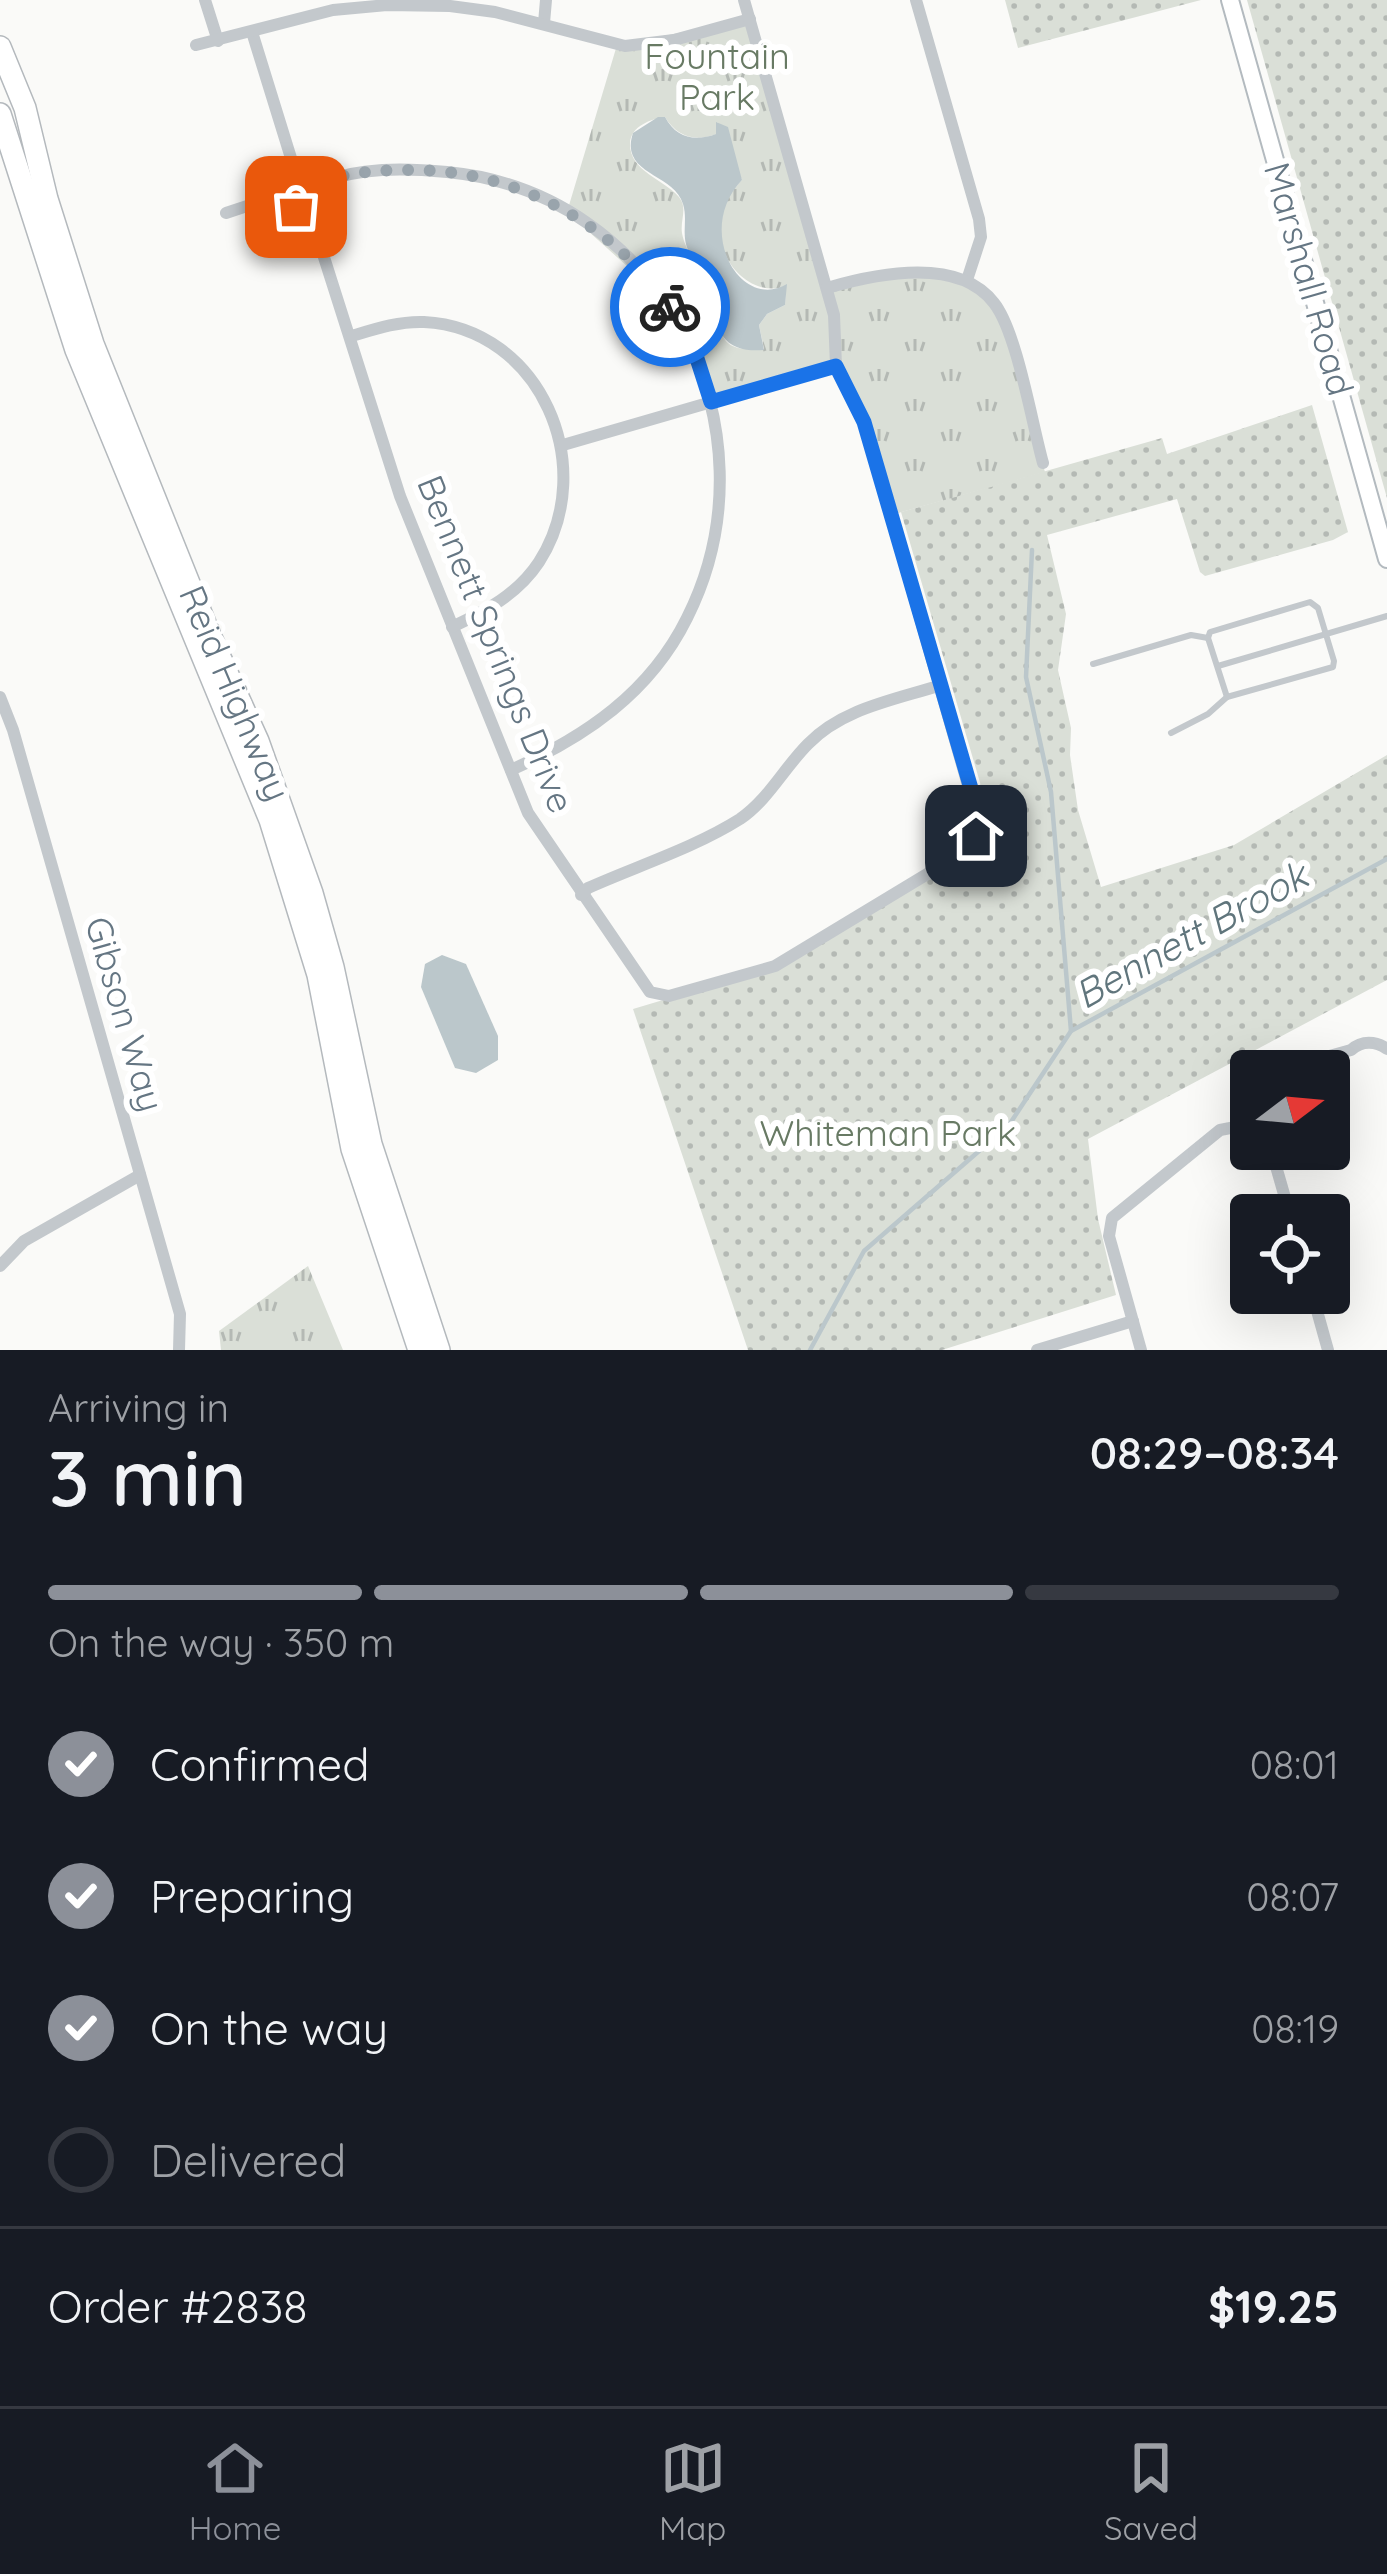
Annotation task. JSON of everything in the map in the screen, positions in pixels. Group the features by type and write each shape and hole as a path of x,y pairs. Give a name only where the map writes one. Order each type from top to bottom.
{"highway":[{"name":"Reid Highway","path":"0,47 26,108 53,220 93,344 208,634 258,741 312,892 371,1144 439,1350"},
{"name":"Reid Highway","path":"0,114 76,350 284,859 318,975 352,1149 419,1350"}],"main road":[{"name":"Marshall Road","path":"1230,0 1387,559"}],"street":[{"path":"205,0 218,40"},
{"path":"544,23 546,0"},
{"name":"Bennett Springs Drive","path":"308,207 400,496 528,813 640,982 660,997 775,965 967,850 976,836 977,809 864,422 836,366 834,315 745,0"},
{"path":"916,0 980,218 981,237 967,280"},
{"path":"196,45 364,3 451,6 544,23 625,46 674,40 750,20"},
{"path":"252,32 296,171"},
{"path":"296,171 310,172 320,183 319,197 308,207 290,205 283,194 284,180 296,171"},
{"path":"320,183 341,175 382,171 466,174 509,184 567,212 623,252 669,304 693,346 711,402 721,497 712,548 687,619 653,670 620,707 558,749 512,770"},
{"path":"226,213 283,194"},
{"path":"827,288 859,278 905,273 967,280 992,300 1043,463"},
{"path":"352,336 399,323 424,322 449,326 493,344 513,358 545,399 562,445 562,506 541,559 499,603 452,627"},
{"path":"562,445 836,366"},
{"path":"581,895 740,819 761,802 807,745 837,722 863,708 941,685"},
{"name":"Gibson Way","path":"0,697 14,730 180,1314 179,1350"},
{"path":"1350,1050 1372,1042 1387,1049"},
{"path":"1141,1350 1109,1236 1112,1218 1220,1130 1230,1128"},
{"path":"0,1266 24,1241 140,1174"},
{"path":"1318,1314 1328,1350"},
{"path":"1037,1350 1133,1321"}],"lane":[{"path":"1171,733 1208,714 1227,697 1333,667 1316,604 1214,629 1208,638 1227,697"},
{"path":"1216,666 1387,616"},
{"path":"1094,664 1191,635 1208,638"}],"green space":[{"path":"1005,0 1201,0 1018,48"},
{"path":"1247,0 1387,0 1387,498"},
{"name":"Fountain Park","path":"750,19 827,288 905,274 945,277 980,291 991,303 1011,347 1045,472 891,515 864,422 836,367 711,402 669,304 567,212 617,45","holes":["665,117 687,136 701,138 717,134 717,122 742,180 720,217 723,250 749,282 773,289 786,286 785,305 767,314 759,325 764,349 732,346 725,339 716,289 684,241 682,201 641,168 631,153 631,137 638,128"]},
{"name":"Whiteman Park","path":"1312,405 1348,532 1205,576 1177,499 1047,535 1066,614 1058,670 1071,728 1078,810 1101,887 1234,845 1387,755 1387,980 1255,1050 1230,1050 1230,1063 1088,1139 1098,1219 1116,1295 942,1350 748,1350 633,1009 760,971 979,846 985,837 988,810 901,512 1162,438 1167,454"},
{"path":"308,1266 343,1350 221,1350 219,1331"}],"shaded area":[{"path":"658,117 694,138 716,134 716,122 728,127 742,180 728,200 722,221 729,261 753,287 770,290 787,284 785,305 767,314 759,325 764,350 741,348 722,335 720,298 688,250 683,204 678,194 634,157 633,133"},
{"path":"442,955 466,964 498,1036 498,1060 476,1073 455,1068 421,987 425,964"}],"waterway":[{"path":"1032,550 1026,677 1051,792 1071,1031"},
{"name":"Bennett Brook","path":"810,1350 864,1251 1009,1125 1071,1031 1387,859"}],"way so far":[{"path":"296,207 315,203 320,183 341,175 421,170 489,178 532,194 592,227 640,269 670,307"}],"route":[{"path":"670,307 693,346 711,402 836,366 864,422 977,809 976,836"}]}
